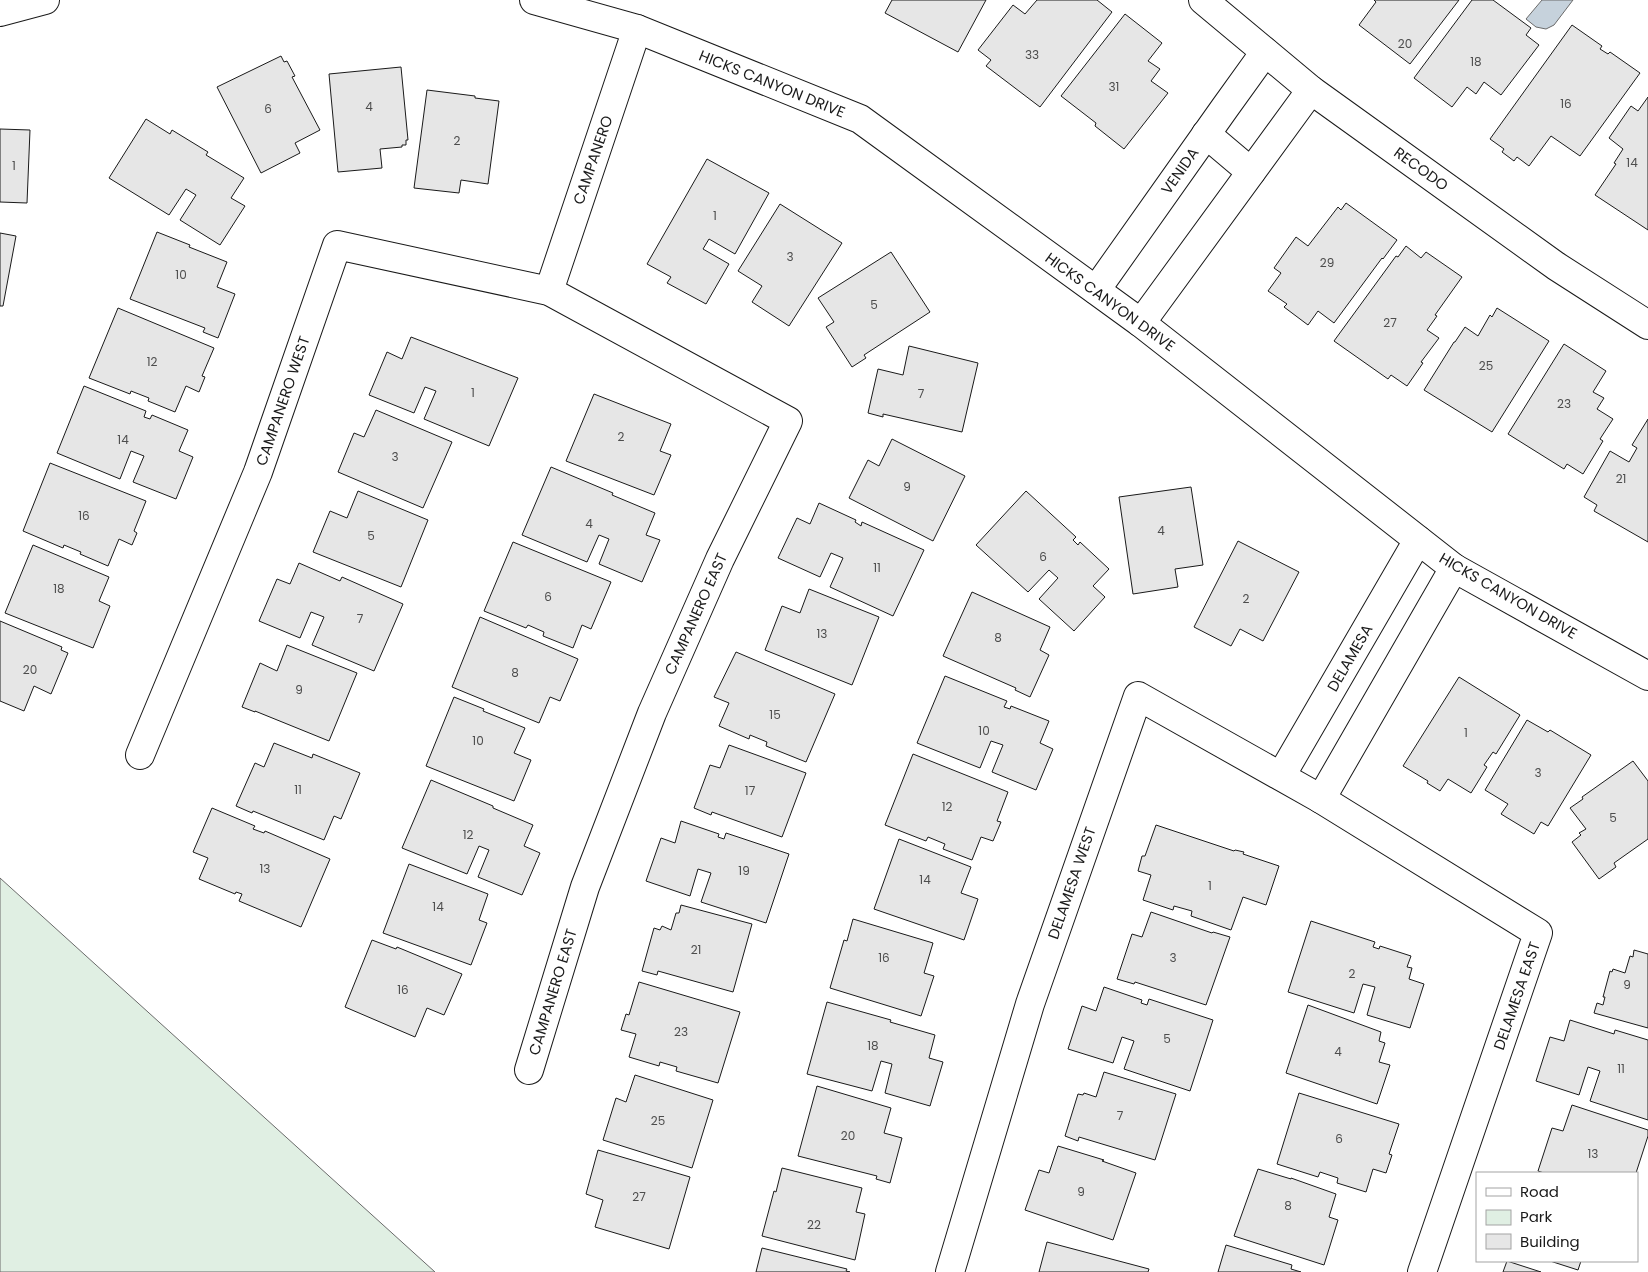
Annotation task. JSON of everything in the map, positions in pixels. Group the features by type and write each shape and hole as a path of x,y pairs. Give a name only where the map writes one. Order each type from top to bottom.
{"street":[{"path":"0,12 45,0"},
{"name":"HICKS CANYON DRIVE","path":"534,0 637,29 860,120 1141,323 1454,568 1648,676"},
{"name":"RECODO","path":"1203,0 1311,90 1556,266 1648,325"},
{"name":"CAMPANERO","path":"549,292 637,29"},
{"name":"VENIDA","path":"1096,290 1265,52"},
{"path":"1141,323 1311,90"},
{"path":"1206,134 1251,172"},
{"name":"CAMPANERO WEST","path":"140,755 258,472 337,245 549,292"},
{"name":"CAMPANERO EAST","path":"529,1070 584,887 652,714 720,559 788,421 549,292"},
{"name":"DELAMESA","path":"1281,776 1418,540"},
{"path":"1321,799 1454,568"},
{"name":"DELAMESA WEST","path":"950,1272 1030,1004 1138,696 1321,799"},
{"name":"DELAMESA EAST","path":"1321,799 1538,933 1422,1272"}],"green space":[{"path":"0,878 435,1272 0,1272"}],"shaded area":[{"path":"1542,0 1573,0 1554,25 1546,29 1536,27 1526,19"}],"building":[{"path":"892,0 986,0 958,52 885,13"},
{"path":"1037,0 1097,0 1112,12 1040,107 986,66 991,60 978,50 1013,5 1025,14"},
{"path":"1374,0 1459,0 1410,64 1359,25 1376,2"},
{"path":"1472,0 1493,0 1531,28 1526,35 1539,45 1501,95 1484,82 1476,94 1467,87 1452,107 1414,78"},
{"path":"1125,14 1162,43 1148,61 1160,69 1151,81 1168,93 1124,149 1095,126 1096,123 1061,96"},
{"path":"1572,25 1602,46 1600,49 1608,54 1610,52 1640,73 1580,156 1551,136 1529,166 1517,157 1514,161 1502,152 1504,149 1490,139"},
{"path":"281,56 284,62 287,61 295,76 292,77 320,130 295,143 300,153 261,173 217,87"},
{"path":"401,67 408,140 406,140 406,145 380,149 382,168 338,172 329,74"},
{"path":"427,90 499,101 488,184 461,180 459,193 414,188"},
{"path":"1648,97 1648,230 1595,195 1616,164 1614,163 1623,149 1609,138 1631,106 1638,111"},
{"path":"146,119 170,134 172,130 208,152 206,155 244,178 231,198 245,206 220,245 180,220 196,195 186,189 169,215 109,178"},
{"path":"0,129 30,130 27,203 0,202"},
{"path":"707,159 769,193 735,254 709,239 703,249 729,264 706,304 667,283 671,277 647,264"},
{"path":"1346,203 1397,240 1334,323 1318,311 1308,325 1284,307 1287,304 1268,291 1281,273 1274,268 1296,237 1308,246 1338,207 1341,210"},
{"path":"780,204 842,243 789,326 752,302 762,286 738,271"},
{"path":"157,232 227,262 217,287 235,294 218,338 203,332 205,328 130,299"},
{"path":"0,233 16,236 3,306 0,306"},
{"path":"1406,246 1421,258 1426,252 1462,277 1435,315 1437,316 1427,330 1439,338 1421,362 1423,363 1407,386 1391,375 1388,379 1334,341 1396,256 1398,257"},
{"path":"891,252 930,312 864,355 866,358 852,367 826,327 834,322 818,298"},
{"path":"118,308 214,348 202,376 205,377 199,392 186,386 175,412 148,401 149,398 131,391 130,394 89,378"},
{"path":"1497,308 1549,341 1492,432 1424,390 1465,327 1478,336 1490,315 1492,317"},
{"path":"411,337 518,378 489,446 424,419 436,391 425,387 414,413 369,395 387,352 402,359"},
{"path":"1564,344 1606,371 1593,392 1604,398 1597,409 1613,419 1600,439 1603,441 1583,474 1567,464 1564,469 1508,434"},
{"path":"909,346 978,363 962,432 883,414 883,417 868,413 878,369 903,375"},
{"path":"84,386 146,411 144,417 150,419 152,415 188,430 179,451 193,457 176,499 133,482 144,456 131,451 120,479 57,453"},
{"path":"594,394 671,424 660,451 671,455 654,495 566,461"},
{"path":"376,410 452,442 423,508 338,472 354,433 364,437"},
{"path":"1648,419 1648,542 1594,511 1597,505 1584,497 1610,451 1629,462 1637,448 1632,445"},
{"path":"892,439 965,476 933,541 849,498 868,460 879,466"},
{"path":"50,463 146,501 134,531 137,533 132,545 119,539 108,566 64,545 63,548 23,531"},
{"path":"551,467 655,513 646,535 660,540 642,582 599,564 609,539 599,535 587,562 522,535"},
{"path":"1191,487 1203,565 1175,569 1178,587 1133,594 1119,497"},
{"path":"358,491 428,520 401,587 313,552 330,511 347,518"},
{"path":"1026,491 1076,537 1073,540 1078,545 1080,542 1109,569 1093,586 1105,597 1074,631 1039,599 1058,578 1049,570 1028,592 976,545"},
{"path":"819,503 856,520 855,522 861,526 862,522 924,550 893,616 830,587 843,558 831,553 820,577 778,558 797,518 810,524"},
{"path":"1238,541 1299,572 1263,641 1240,629 1231,646 1194,627"},
{"path":"513,542 611,582 591,629 582,625 573,648 543,636 544,632 528,625 526,628 484,611"},
{"path":"33,545 109,577 99,601 110,606 93,648 5,613"},
{"path":"299,563 340,581 342,577 403,604 374,671 312,645 324,617 311,612 300,638 259,621 277,579 290,584"},
{"path":"809,589 879,617 852,685 765,650 782,606 800,613"},
{"path":"972,592 1050,627 1040,650 1049,655 1030,697 1015,690 1016,688 943,656"},
{"path":"480,617 578,659 560,701 550,697 539,723 452,687"},
{"path":"0,621 62,647 61,650 68,653 51,694 34,686 24,711 0,701"},
{"path":"287,645 357,673 329,741 242,707 260,663 277,671"},
{"path":"736,652 835,694 806,762 766,746 767,742 750,735 749,739 719,726 729,703 714,697"},
{"path":"945,676 1007,701 1004,707 1010,709 1011,706 1049,721 1040,743 1053,749 1036,790 992,772 1003,745 991,741 980,768 917,743"},
{"path":"1459,677 1520,715 1496,754 1493,752 1484,765 1487,767 1471,793 1448,779 1440,791 1427,783 1428,781 1403,766"},
{"path":"454,697 525,728 514,753 531,760 514,801 426,766"},
{"path":"1527,720 1548,732 1550,730 1591,755 1548,826 1541,822 1534,834 1501,814 1508,804 1485,790"},
{"path":"274,743 312,758 313,754 360,773 341,819 334,816 324,840 236,806 255,763 264,767"},
{"path":"729,745 806,773 782,837 712,812 711,815 694,808 710,765 720,768"},
{"path":"913,754 1008,792 997,821 1001,822 993,841 981,837 972,860 943,849 945,844 928,837 926,841 885,825"},
{"path":"1633,761 1648,781 1648,839 1614,863 1616,867 1599,879 1572,842 1581,835 1579,833 1586,829 1570,808 1583,799 1582,797"},
{"path":"431,780 533,825 524,846 540,853 522,895 478,877 489,850 479,846 467,874 402,848"},
{"path":"212,808 255,826 253,829 264,833 265,831 330,859 301,927 239,901 242,894 236,892 235,894 199,879 208,858 193,852"},
{"path":"681,821 719,834 718,837 724,839 726,833 789,854 766,923 701,902 711,873 698,869 690,896 646,881 661,838 675,843"},
{"path":"1156,825 1234,851 1244,852 1243,854 1279,866 1266,905 1243,897 1231,930 1191,916 1192,911 1174,906 1173,910 1143,900 1151,875 1138,871 1142,856 1145,856"},
{"path":"899,839 971,867 961,893 978,899 964,940 874,909"},
{"path":"409,864 488,894 479,920 487,923 471,965 383,933"},
{"path":"681,905 752,924 733,992 658,971 657,975 642,971 654,928 660,930 662,926 671,930 676,913 679,913"},
{"path":"1151,912 1212,933 1230,937 1206,1005 1135,982 1134,984 1117,979 1132,934 1142,937"},
{"path":"853,919 933,943 924,973 934,976 921,1016 830,988 844,940 847,941"},
{"path":"1311,921 1375,942 1373,947 1379,949 1380,946 1411,956 1407,967 1412,968 1409,979 1424,984 1410,1028 1367,1015 1375,987 1363,984 1354,1013 1288,992"},
{"path":"372,940 396,949 397,947 462,974 444,1015 427,1008 415,1037 345,1007"},
{"path":"1634,950 1648,954 1648,1028 1594,1013 1597,1003 1603,1005 1605,997 1603,997 1610,971 1612,972 1613,969 1625,973 1630,956 1633,957"},
{"path":"639,982 740,1012 718,1083 676,1071 677,1067 660,1062 659,1066 629,1057 636,1034 621,1030 626,1014 629,1015"},
{"path":"1104,987 1142,1000 1141,1003 1147,1005 1149,999 1213,1020 1190,1091 1124,1069 1134,1041 1122,1037 1113,1063 1068,1049 1082,1006 1096,1011"},
{"path":"827,1002 935,1035 929,1058 943,1062 930,1106 885,1093 892,1064 881,1061 872,1091 807,1074"},
{"path":"1308,1005 1381,1032 1379,1041 1385,1043 1379,1062 1390,1065 1377,1104 1286,1073"},
{"path":"1570,1020 1614,1034 1615,1030 1648,1040 1648,1120 1590,1101 1600,1071 1588,1067 1579,1095 1536,1081 1550,1037 1564,1041"},
{"path":"1104,1072 1176,1094 1155,1160 1079,1137 1078,1141 1065,1136 1078,1094 1083,1095 1084,1093 1096,1097"},
{"path":"635,1075 713,1100 692,1168 603,1140 616,1098 626,1102"},
{"path":"817,1086 891,1108 884,1133 902,1138 890,1183 876,1179 877,1176 798,1156"},
{"path":"1299,1093 1399,1124 1389,1154 1392,1155 1386,1173 1373,1169 1366,1192 1337,1183 1338,1178 1320,1172 1318,1177 1277,1164"},
{"path":"1572,1105 1648,1130 1648,1136 1636,1172 1538,1171 1552,1128 1563,1131"},
{"path":"1058,1146 1104,1160 1102,1161 1136,1173 1113,1240 1025,1210 1039,1170 1049,1173"},
{"path":"598,1150 690,1177 669,1249 595,1227 603,1200 586,1194"},
{"path":"782,1168 862,1188 856,1212 865,1214 855,1260 762,1236"},
{"path":"1258,1169 1291,1178 1336,1194 1329,1217 1338,1220 1324,1265 1234,1236"},
{"path":"1047,1242 1149,1269 1148,1272 1039,1272"},
{"path":"1226,1245 1292,1265 1291,1269 1301,1272 1218,1272"},
{"path":"762,1248 847,1269 846,1271 850,1272 756,1272"},
{"path":"1507,1262 1510,1262 1541,1272 1503,1272"},
{"path":"1553,1262 1581,1262 1578,1270"}]}
